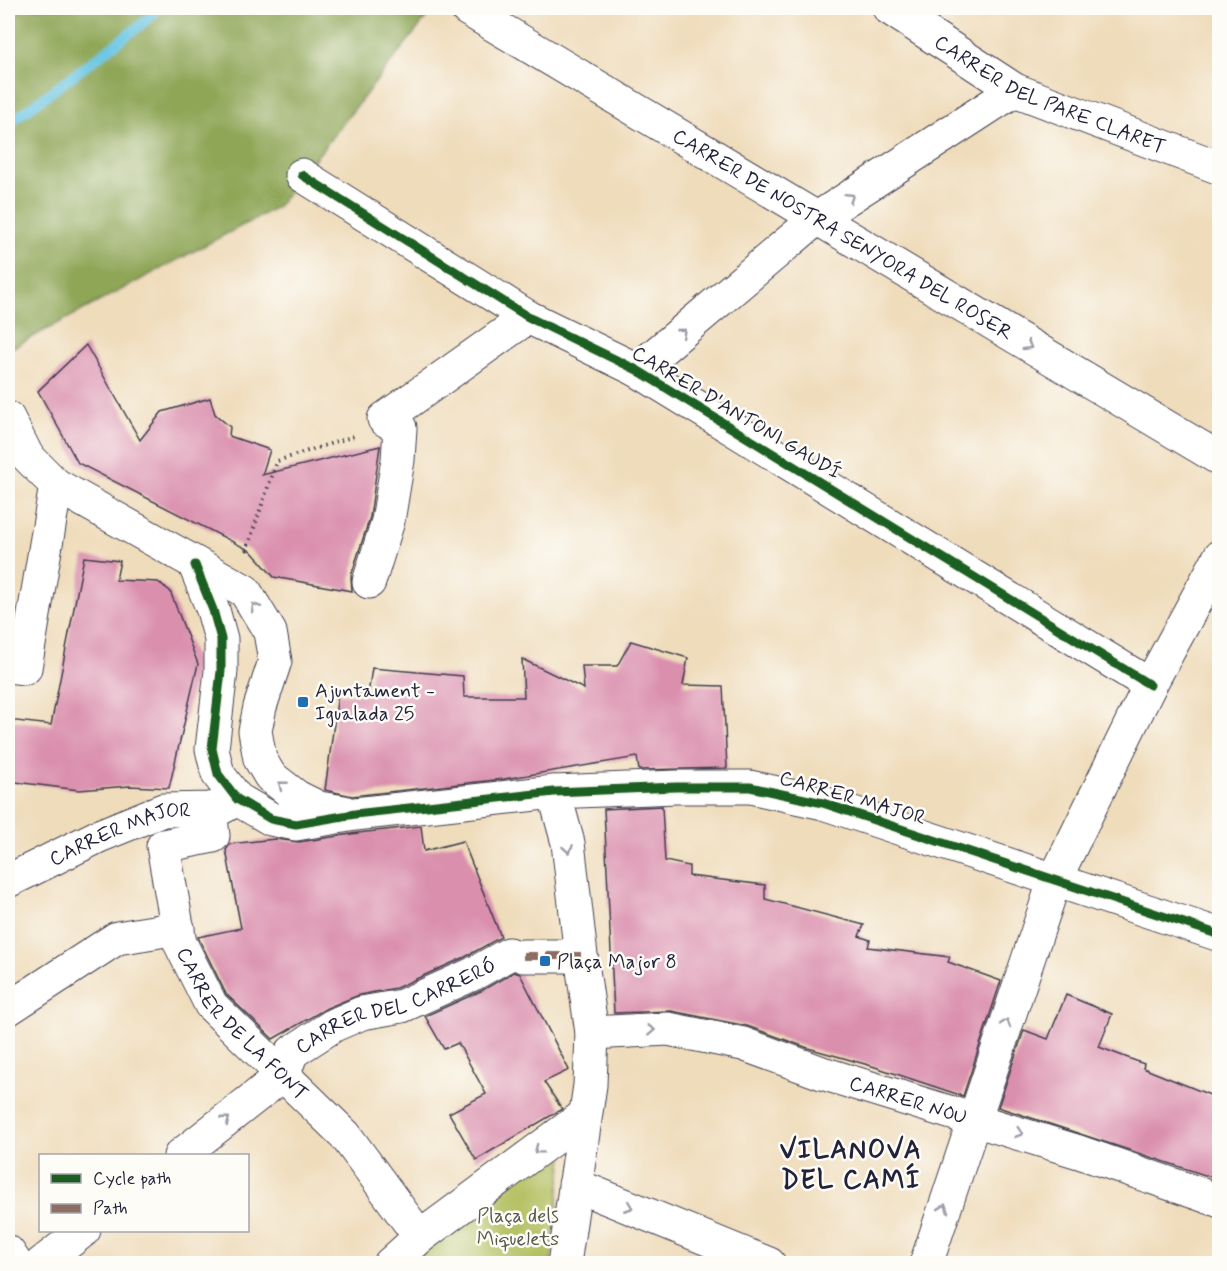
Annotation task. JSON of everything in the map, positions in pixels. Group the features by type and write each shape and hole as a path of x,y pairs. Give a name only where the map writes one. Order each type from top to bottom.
{"street":[{"name":"CARRER DEL PARE CLARET","path":"889,8 1016,90 1220,168"},
{"name":"CARRER DE NOSTRA SENYORA DEL ROSER","path":"467,9 1220,459"},
{"path":"637,370 816,219 1016,90"},
{"name":"CARRER D'ANTONI GAUDÍ","path":"302,175 528,317 637,370 1150,685"},
{"path":"369,582 388,521 398,460 400,428 384,419 528,317"},
{"path":"8,418 27,456 56,485 245,591 270,632 275,662 260,707 255,731 260,759 270,776 297,796 319,808 355,814"},
{"path":"16,667 56,485"},
{"path":"926,1263 1055,879 1150,685 1218,560"},
{"path":"195,565 213,610 221,639 221,671 212,749 224,804 271,819 296,824 355,814"},
{"name":"CARRER MAJOR","path":"355,814 554,792 676,787 750,787 823,803 1220,935"},
{"path":"554,792 568,843 592,1033 587,1100 564,1263"},
{"name":"CARRER MAJOR","path":"8,881 99,836 163,810 224,804"},
{"name":"CARRER DE LA FONT","path":"224,804 213,836 163,846 180,943 211,1005 345,1135 405,1255"},
{"path":"8,1009 117,938 178,928"},
{"name":"CARRER DEL CARRERÓ","path":"181,1154 284,1075 292,1052 334,1026 362,1013 402,1005 516,955 581,956"},
{"name":"CARRER NOU","path":"592,1033 668,1029 742,1044 822,1073 1079,1152 1220,1200"},
{"path":"405,1255 587,1100"},
{"path":"575,1185 769,1263"},
{"path":"41,1263 81,1232"},
{"path":"8,1252 16,1263"}],"path":[{"path":"226,581 245,554 277,461 363,433 384,419"}],"green space":[{"path":"24,8 434,8 277,207 8,350 8,22"},
{"name":"Plaça dels Miquelets","path":"565,1139 551,1263 428,1263 420,1255"}],"building":[{"path":"86,345 140,440 162,412 210,398 215,414 230,427 229,436 270,450 262,475 380,446 370,517 351,576 352,591 274,577 251,551 78,463 38,391"},
{"path":"84,557 120,561 116,580 158,582 170,591 198,664 169,788 130,786 79,790 8,781 8,720 51,725"},
{"path":"631,641 688,658 683,685 723,686 727,768 639,770 637,757 504,779 352,796 325,790 338,694 368,695 372,668 463,676 464,697 524,697 522,659 584,689 582,666 617,666"},
{"path":"662,806 665,861 689,866 689,876 765,885 765,899 864,925 859,936 870,940 868,947 950,957 948,962 1001,981 963,1096 808,1048 747,1026 671,1011 614,1013 604,809"},
{"path":"421,826 424,851 463,841 501,937 465,957 396,988 359,995 327,1008 273,1039 226,994 198,937 241,928 226,850 230,844 275,839 299,842"},
{"path":"514,972 520,974 569,1070 544,1082 562,1109 476,1160 449,1113 486,1094 458,1043 444,1049 425,1016 481,991"},
{"path":"1066,995 1112,1014 1099,1047 1144,1064 1143,1068 1220,1099 1220,1180 998,1107 1024,1030 1048,1039"}],"waterway":[{"path":"8,124 160,8"}],"marked path":[{"path":"523,956 581,956"}],"cycle path":[{"path":"302,175 528,317 637,370 1150,685"},
{"path":"195,565 213,610 221,639 221,671 212,749 218,774 237,799 271,819 296,824 355,814 554,792 676,787 750,787 823,803 1220,935"}],"place":[{"name":"Ajuntament - Igualada 25","path":"303,702"},
{"name":"Plaça Major 8","path":"545,961"}],"district":[{"name":"VILANOVA DEL CAMÍ","path":"851,1164"}]}
